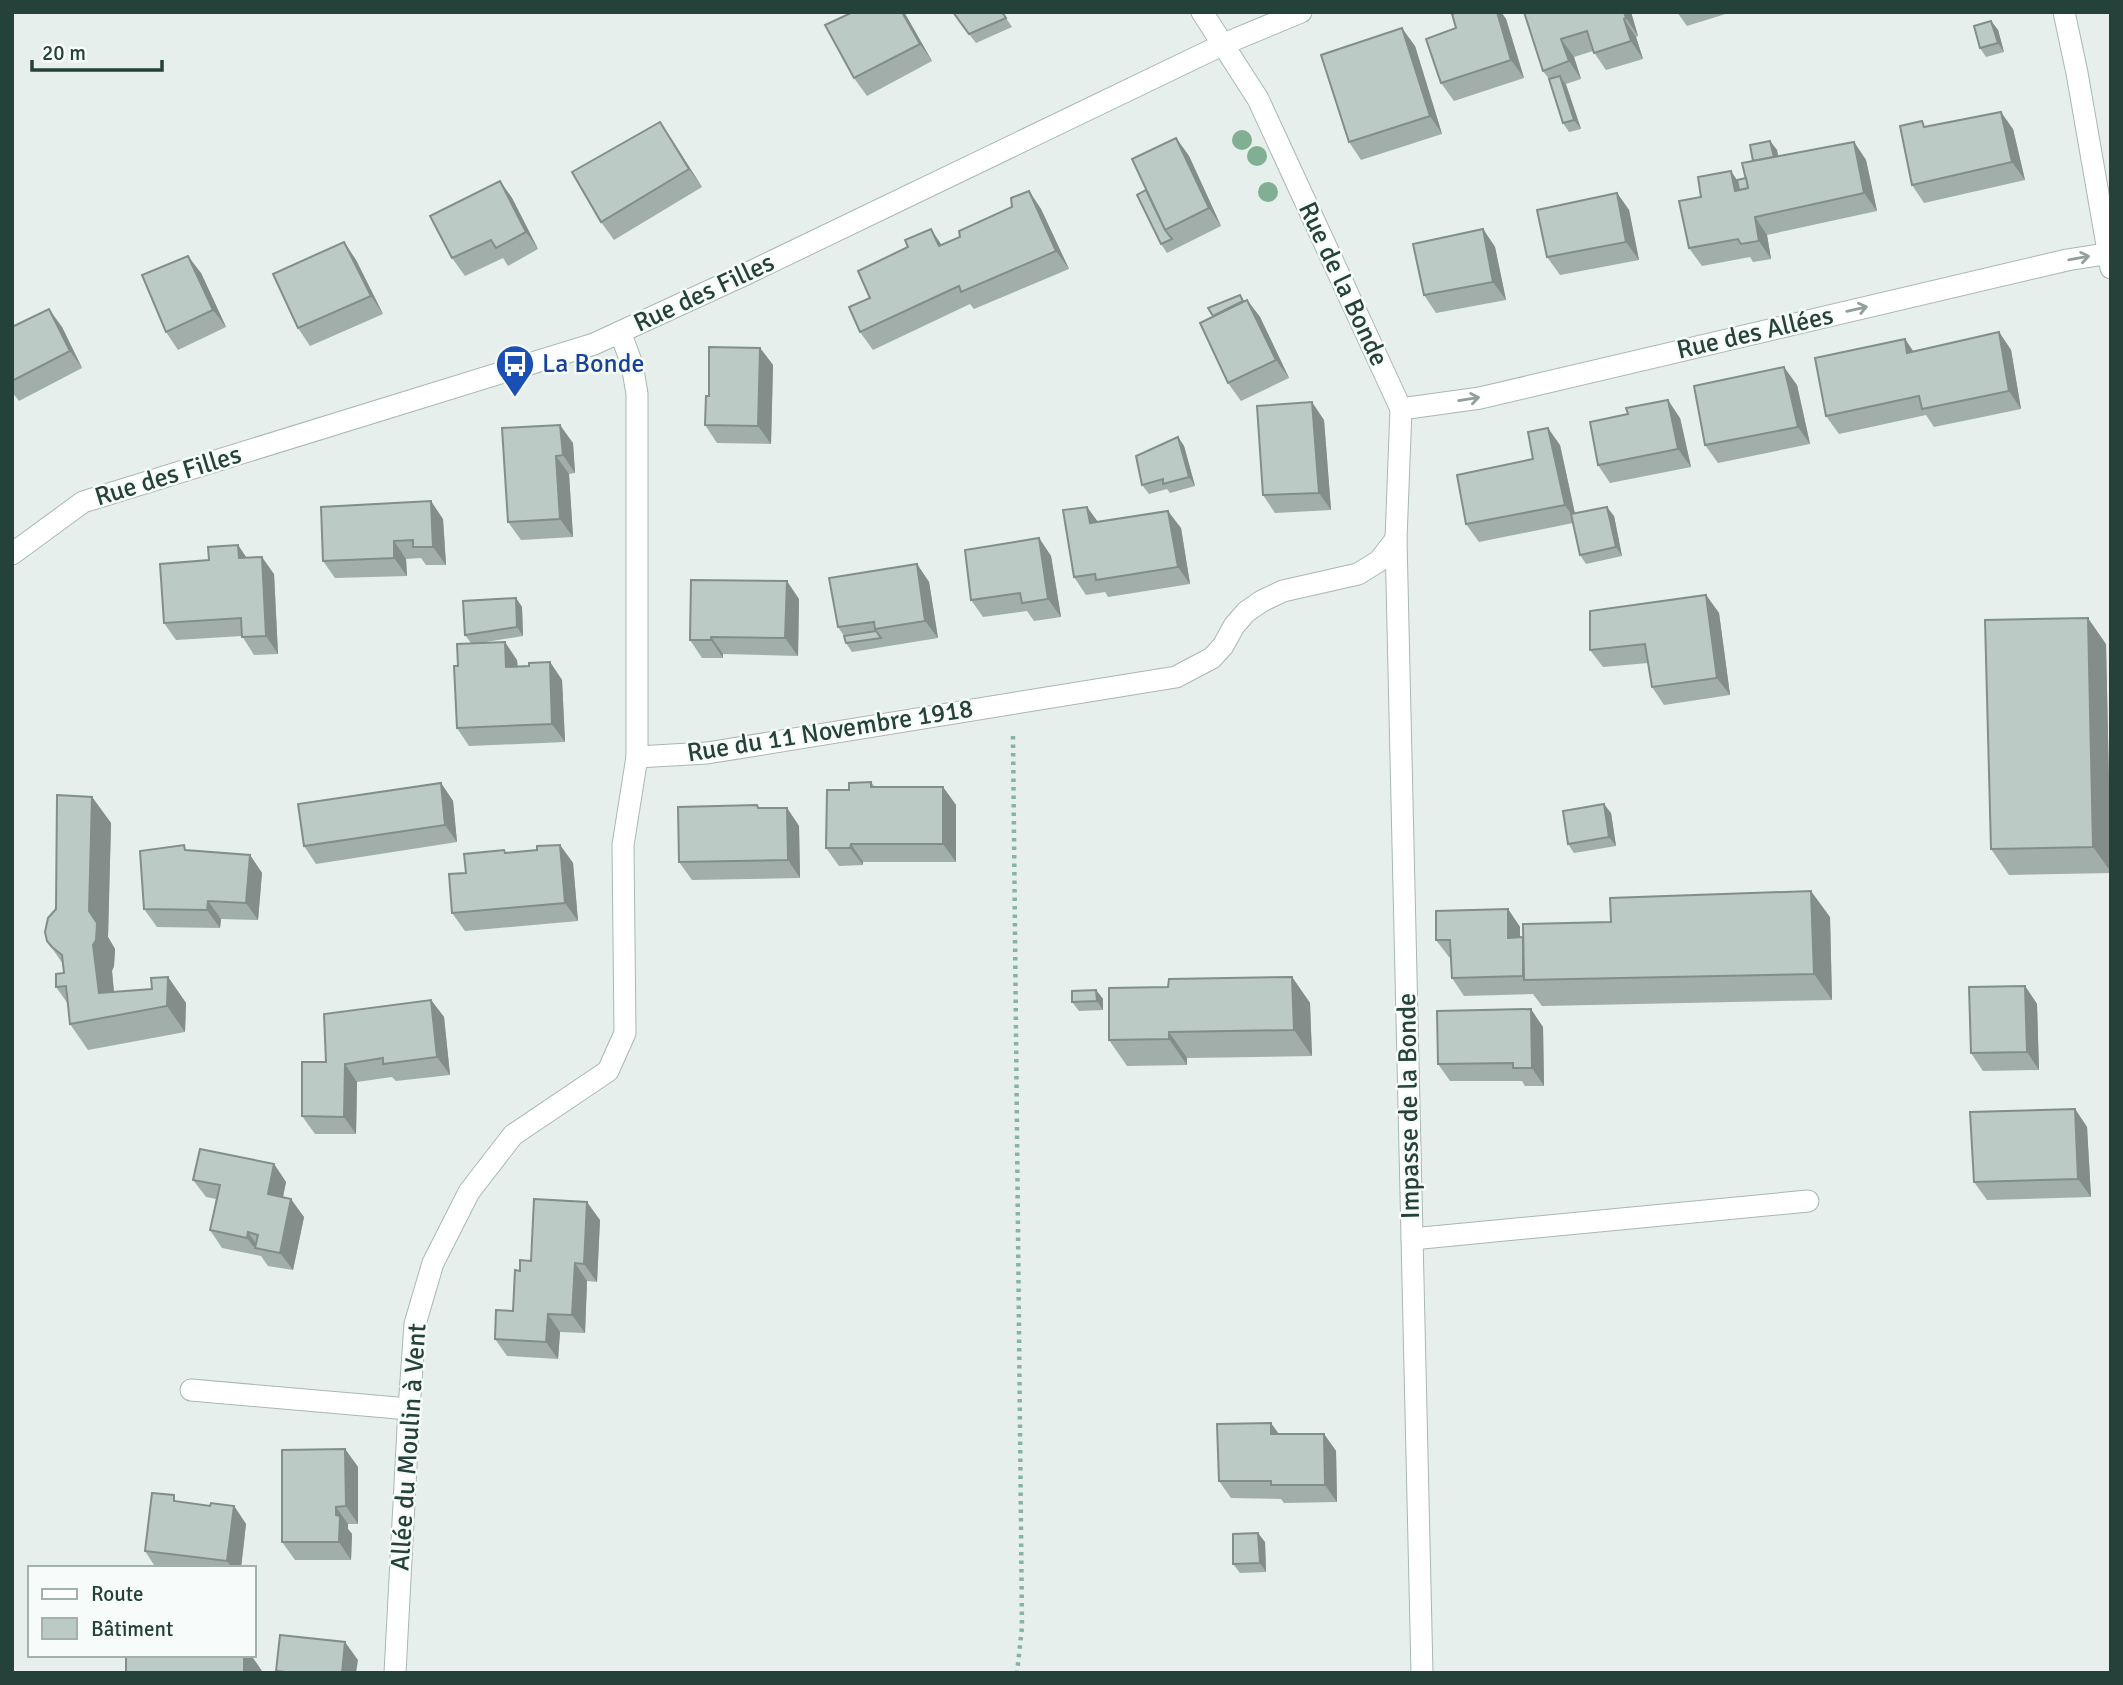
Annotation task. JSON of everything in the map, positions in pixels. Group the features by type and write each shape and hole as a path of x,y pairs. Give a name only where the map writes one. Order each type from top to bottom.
{"street":[{"name":"Rue de la Bonde","path":"1202,12 1258,99 1401,409 1396,539"},
{"name":"Rue des Filles","path":"12,555 83,502 594,344 1224,44 1301,12"},
{"path":"2064,12 2110,258"},
{"name":"Rue des Allées","path":"1401,409 1480,398 2053,263 2110,258"},
{"path":"620,332 632,364 637,394 637,757"},
{"name":"Rue du 11 Novembre 1918","path":"637,757 707,753 1176,677 1212,658 1246,612 1262,601 1283,592 1358,574 1379,561 1396,539"},
{"name":"Impasse de la Bonde","path":"1396,539 1422,1673"},
{"name":"Allée du Moulin à Vent","path":"394,1673 415,1324 433,1263 469,1192 513,1136 608,1071 625,1033 623,845 637,757"},
{"path":"1412,1239 1808,1201"},
{"path":"191,1390 409,1409"}],"path":[{"path":"1013,703 1021,1613 1017,1673"}],"building":[{"path":"853,12 902,12 920,44 854,78 825,25"},
{"path":"953,12 1002,12 1006,18 969,34"},
{"path":"1497,12 1511,60 1441,83 1426,39 1456,28 1452,14"},
{"path":"1524,12 1624,12 1631,41 1594,53 1587,31 1561,39 1569,61 1543,71"},
{"path":"1991,21 1998,43 1980,48 1974,26"},
{"path":"1402,28 1430,116 1349,142 1321,55"},
{"path":"1560,76 1574,120 1563,123 1549,79"},
{"path":"2001,112 2012,162 1912,185 1900,126 1922,121 1924,127"},
{"path":"660,122 689,169 601,222 572,172"},
{"path":"1176,138 1209,208 1165,230 1132,159"},
{"path":"1770,141 1774,157 1753,161 1750,145"},
{"path":"1854,142 1864,193 1755,217 1759,241 1741,244 1738,239 1689,248 1679,201 1701,197 1698,177 1731,171 1735,191 1748,188 1742,163"},
{"path":"1746,178 1748,188 1739,190 1737,180"},
{"path":"500,181 526,232 496,248 491,240 452,258 430,216"},
{"path":"1146,190 1172,239 1161,244 1137,195"},
{"path":"1029,191 1056,251 961,292 959,286 860,332 849,307 870,298 858,271 908,247 905,240 931,229 939,246 960,237 959,231 1012,207 1011,198"},
{"path":"1617,193 1626,242 1547,257 1537,210"},
{"path":"1483,229 1493,282 1424,295 1413,244"},
{"path":"344,242 371,296 298,328 273,274"},
{"path":"188,256 213,310 166,332 142,275"},
{"path":"1240,295 1243,301 1213,316 1208,308"},
{"path":"1247,300 1276,360 1228,383 1200,323"},
{"path":"49,309 70,351 12,381 12,327"},
{"path":"1999,332 2009,391 1922,409 1919,396 1826,416 1815,358 1905,339 1907,353"},
{"path":"709,347 760,348 758,426 705,425 706,396 709,396"},
{"path":"1784,367 1798,427 1705,445 1694,386"},
{"path":"1668,400 1678,449 1598,465 1590,422 1628,414 1626,408"},
{"path":"1312,402 1319,493 1263,495 1257,406"},
{"path":"560,425 563,455 556,456 560,519 508,522 502,428"},
{"path":"1548,428 1565,505 1466,524 1457,475 1533,459 1528,432"},
{"path":"1178,437 1189,477 1163,484 1163,479 1142,485 1136,456"},
{"path":"431,501 433,547 413,547 413,540 394,541 394,558 323,561 321,507"},
{"path":"1087,507 1090,523 1168,511 1178,567 1096,580 1095,574 1074,577 1063,510"},
{"path":"1607,507 1616,547 1580,555 1571,514"},
{"path":"1039,538 1048,599 1022,603 1020,593 971,600 965,550"},
{"path":"238,545 239,558 262,557 266,636 242,637 241,618 164,623 160,564 209,560 208,547"},
{"path":"917,564 925,621 875,629 874,622 838,627 829,578"},
{"path":"691,580 787,581 785,638 711,637 711,640 690,640"},
{"path":"1706,595 1717,678 1652,687 1645,644 1590,650 1590,611"},
{"path":"516,598 517,627 465,635 463,601"},
{"path":"2088,618 2093,847 1991,849 1985,620"},
{"path":"876,631 881,638 846,643 844,636"},
{"path":"505,642 506,667 550,662 552,724 457,728 454,666 458,666 457,644"},
{"path":"871,782 871,787 943,787 943,844 851,844 850,848 826,848 827,790 849,790 849,783"},
{"path":"441,783 445,825 304,846 298,804"},
{"path":"57,795 92,797 89,911 97,923 93,945 99,993 152,989 151,978 168,977 167,1006 70,1024 66,986 56,987 56,974 64,973 62,955 47,941 45,932 48,918 56,909"},
{"path":"1604,804 1609,837 1568,844 1563,811"},
{"path":"757,805 758,808 787,808 788,860 679,862 678,807"},
{"path":"184,845 185,850 250,855 246,903 208,901 207,910 144,909 140,851"},
{"path":"560,845 565,903 452,913 449,874 466,873 464,854 537,850 537,846"},
{"path":"1811,891 1814,974 1524,980 1523,924 1611,922 1610,898"},
{"path":"1508,909 1508,938 1523,937 1523,976 1452,978 1450,940 1436,940 1436,911"},
{"path":"1292,977 1294,1030 1169,1032 1169,1039 1109,1040 1109,988 1168,987 1169,979"},
{"path":"2025,986 2027,1052 1971,1053 1969,987"},
{"path":"1096,990 1097,1001 1072,1002 1072,991"},
{"path":"431,1000 437,1057 383,1064 383,1058 345,1064 344,1117 302,1116 302,1062 326,1062 324,1014"},
{"path":"1531,1009 1532,1068 1513,1068 1513,1063 1438,1064 1437,1011"},
{"path":"2075,1109 2078,1179 1974,1182 1970,1112"},
{"path":"200,1149 274,1164 268,1194 291,1199 280,1253 255,1248 258,1235 248,1232 247,1238 210,1230 220,1185 193,1180"},
{"path":"534,1199 587,1202 584,1264 575,1263 572,1315 548,1314 546,1342 495,1339 496,1310 513,1311 515,1270 520,1271 520,1260 531,1261"},
{"path":"1271,1423 1271,1434 1324,1434 1325,1485 1219,1481 1217,1424"},
{"path":"345,1449 346,1506 336,1507 336,1515 340,1516 339,1542 282,1542 282,1450"},
{"path":"152,1493 174,1495 174,1501 234,1506 227,1561 145,1551"},
{"path":"1258,1533 1260,1563 1233,1564 1233,1534"},
{"path":"280,1635 345,1642 342,1673 276,1671"},
{"path":"126,1657 244,1657 244,1673 126,1673"}],"place":[{"name":"La Bonde","path":"515,398"}]}
